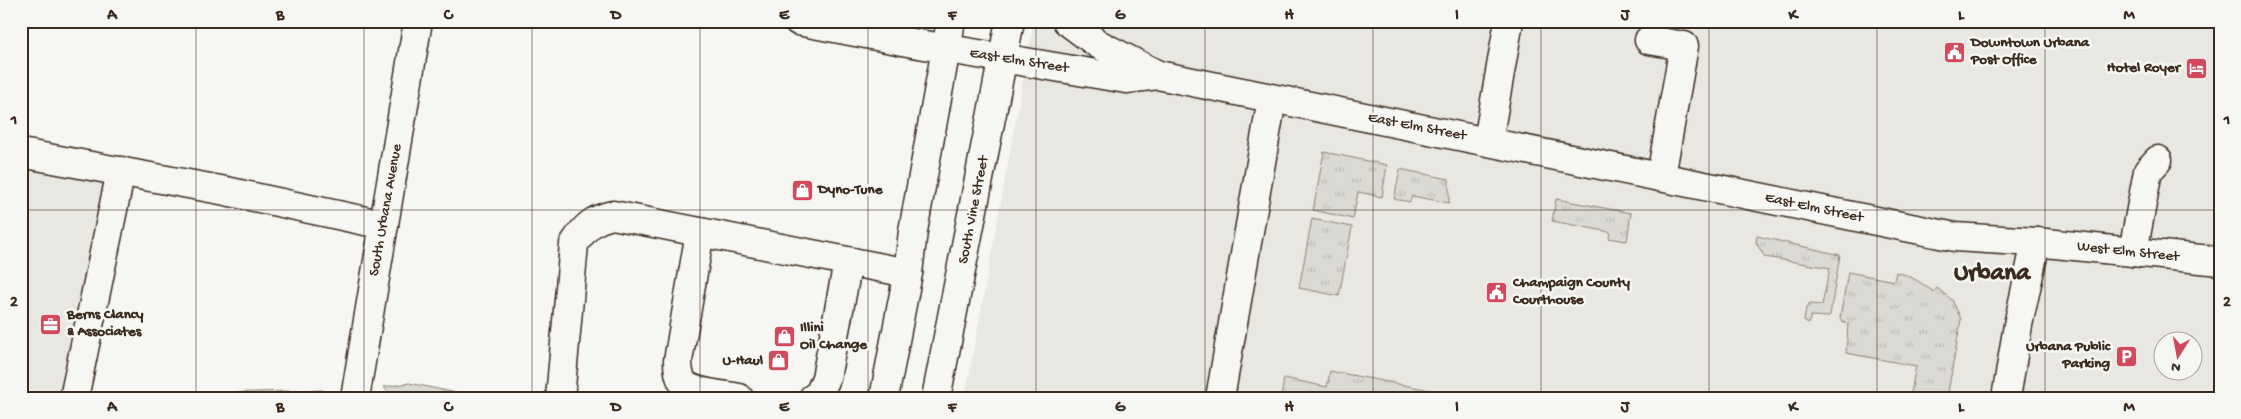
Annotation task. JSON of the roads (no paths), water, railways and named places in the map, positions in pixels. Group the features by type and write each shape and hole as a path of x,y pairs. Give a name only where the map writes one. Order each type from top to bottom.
{"street":[{"name":"South Urbana Avenue","path":"355,398 418,21"},
{"name":"East Elm Street","path":"798,21 1126,79 1158,75 1955,237 2036,242"},
{"path":"884,398 908,273 913,231 951,21"},
{"name":"South Vine Street","path":"936,398 1010,21"},
{"path":"1067,21 1098,44 1158,75"},
{"path":"1488,141 1509,21"},
{"path":"1649,40 1684,46 1661,176"},
{"path":"1220,398 1272,98"},
{"path":"21,153 121,171 384,225"},
{"path":"2134,252 2148,171 2158,160"},
{"path":"74,398 121,171"},
{"path":"560,398 574,244 584,229 598,218 613,215 908,273"},
{"path":"700,232 678,361 679,371 683,382 693,389 739,398"},
{"path":"2006,398 2018,325 2036,242"},
{"name":"West Elm Street","path":"2036,242 2220,261"},
{"path":"813,398 819,395 826,378 848,262"}],"place":[{"name":"Downtown Urbana Post Office","path":"1955,52"},
{"name":"Hotel Royer","path":"2196,68"},
{"name":"Dyno-Tune","path":"802,190"},
{"name":"Champaign County Courthouse","path":"1497,292"},
{"name":"Berns Clancy & Associates","path":"51,324"},
{"name":"Illini Oil Change","path":"784,337"},
{"name":"Urbana Public Parking","path":"2126,356"},
{"name":"U-Haul","path":"779,361"}],"district":[{"name":"Urbana","path":"1992,274"}]}
